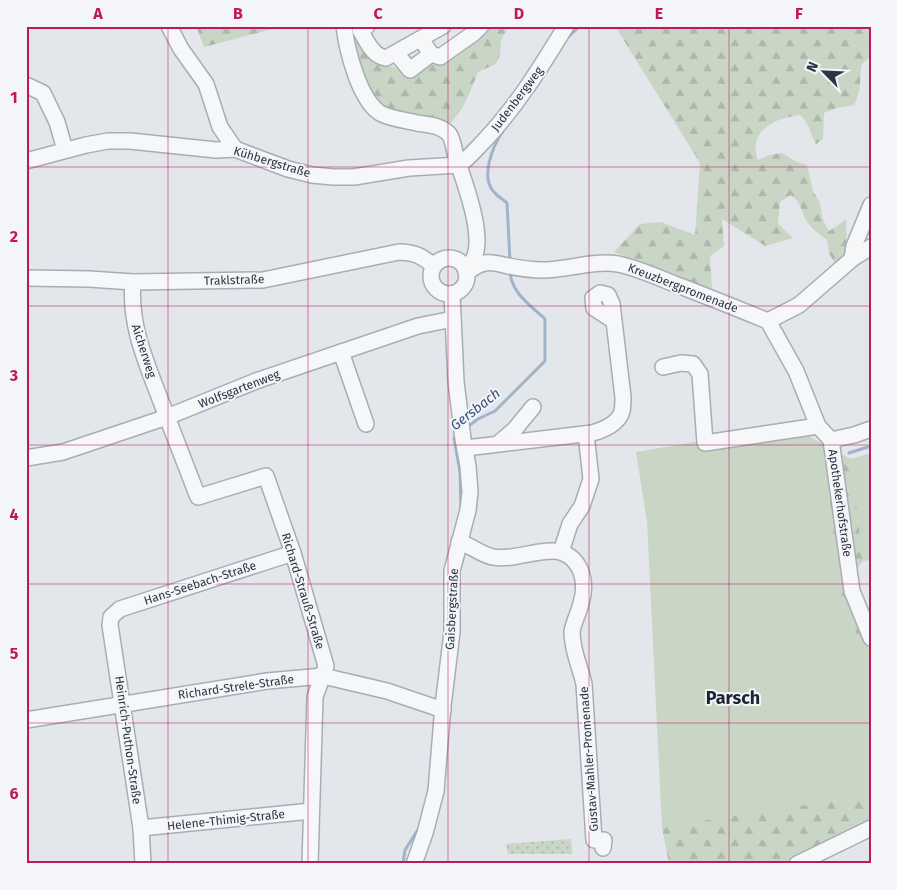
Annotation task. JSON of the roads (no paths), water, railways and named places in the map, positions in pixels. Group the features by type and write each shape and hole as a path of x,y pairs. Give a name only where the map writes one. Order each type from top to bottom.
{"street":[{"path":"169,26 206,84 220,127 235,149"},
{"path":"344,26 355,72 370,103 382,114 440,128 448,133 451,138 471,200 475,228 475,256 465,270"},
{"path":"366,26 360,30 376,55 386,58 443,26"},
{"path":"421,38 431,54 440,57 481,26"},
{"name":"Judenbergweg","path":"459,165 475,151 501,122 534,80 566,26"},
{"path":"396,53 410,70 431,54"},
{"path":"26,86 43,93 57,122 65,150"},
{"name":"Kühbergstraße","path":"26,161 108,141 130,141 216,150 235,149 288,169 312,175 334,177 354,177 409,168 459,165"},
{"path":"852,259 854,246 871,205"},
{"path":"768,321 799,305 852,259 871,247"},
{"name":"Traklstraße","path":"26,278 133,282 263,280 399,252 411,252 422,255 434,266"},
{"path":"442,259 457,260 465,270 465,284 452,294 440,292 432,283 431,277 434,266 442,259"},
{"name":"Kreuzbergpromenade","path":"465,270 484,263 500,262 510,266 544,270 582,265 619,264 668,281 768,321"},
{"name":"Aicherweg","path":"133,282 134,322 143,354 167,417"},
{"name":"Gaisbergstraße","path":"414,864 425,833 436,791 438,708 452,632 452,571 468,510 470,492 456,382 452,294"},
{"name":"Wolfsgartenweg","path":"26,458 63,452 167,417 256,381 418,326 452,319"},
{"path":"463,438 500,442 586,434 605,429 617,420 622,411 623,398 614,321"},
{"name":"Apothekerhofstraße","path":"768,321 796,371 818,426 831,440 852,591 871,638"},
{"path":"341,352 366,424"},
{"path":"663,367 681,363 693,364 700,374 705,443 818,426"},
{"path":"500,442 515,429 533,407"},
{"name":"Richard-Strauß-Straße","path":"167,417 198,497 266,476 292,553 326,666 315,697 310,864"},
{"path":"831,440 871,429"},
{"path":"459,542 465,543 495,558 543,552 561,552 570,524 582,506 591,479 586,434"},
{"name":"Gustav-Mahler-Promenade","path":"561,552 574,560 583,578 584,590 572,631 573,649 575,658 581,668 584,684 594,840 604,840 603,848"},
{"name":"Hans-Seebach-Straße","path":"111,617 120,609 292,553"},
{"name":"Heinrich-Puthon-Straße","path":"111,617 110,625 141,828 143,864"},
{"name":"Richard-Strele-Straße","path":"26,720 267,681 323,676 387,691 438,708"},
{"name":"Helene-Thimig-Straße","path":"141,828 311,811"},
{"path":"797,864 871,828"}],"waterway":[{"name":"Gersbach","path":"566,39 580,26"},
{"name":"Gersbach","path":"503,131 495,145 489,162 488,179 490,187 507,203 510,261"},
{"name":"Gersbach","path":"466,428 478,419 495,411 545,361 545,319 522,298 513,285 510,270"},
{"name":"Gersbach","path":"458,435 454,438 460,472 461,509"},
{"path":"849,453 871,446"},
{"name":"Gersbach","path":"403,864 405,850 419,828"}],"district":[{"name":"Parsch","path":"733,698"}]}
